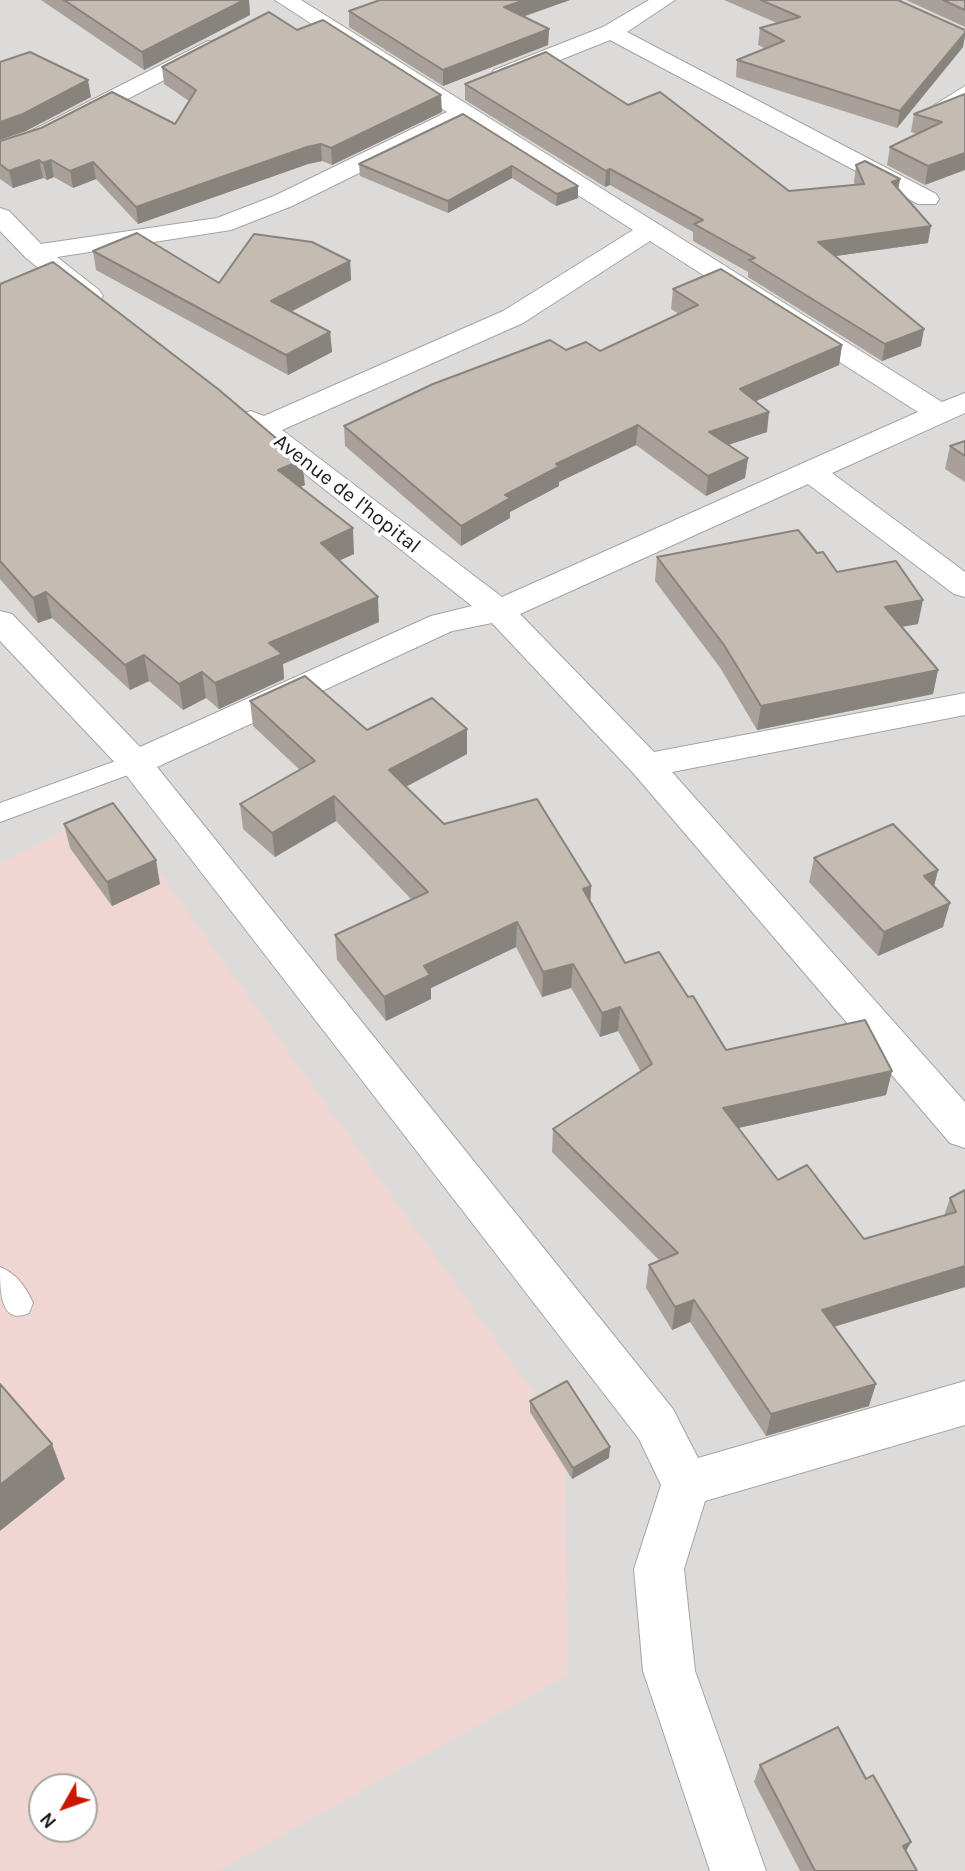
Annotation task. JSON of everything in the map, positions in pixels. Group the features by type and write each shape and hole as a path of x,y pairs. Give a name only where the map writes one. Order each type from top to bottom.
{"street":[{"path":"34,253 222,225 283,201 470,94 611,32 664,0"},
{"path":"288,5 441,98 470,94 650,230 951,407"},
{"path":"611,32 927,199"},
{"path":"0,152 35,138 232,36"},
{"path":"0,216 34,253 110,311"},
{"path":"261,428 513,317 650,230"},
{"name":"Avenue de l'hopital","path":"229,403 499,611 646,765 965,1131"},
{"path":"135,763 443,623 499,611 951,407"},
{"path":"810,471 965,587"},
{"path":"0,621 135,763 656,1424 686,1484 659,1569 669,1671 738,1871"},
{"path":"646,765 965,704"},
{"path":"686,1484 965,1403"}],"lane":[{"path":"936,109 965,91"},
{"path":"0,813 135,763"}],"shaded area":[{"path":"0,0 965,0 965,1871 0,1871"},
{"path":"88,818 126,826 565,1436 568,1675 219,1871 0,1871 0,864"}],"building":[{"path":"64,0 244,0 142,52"},
{"path":"380,0 525,0 504,7 549,29 443,70 349,11"},
{"path":"761,0 898,0 965,30 965,33 900,111 737,60 784,41 760,28 800,17"},
{"path":"943,0 965,0 965,10"},
{"path":"269,12 297,30 323,20 441,95 331,148 321,144 307,147 136,207 93,162 70,171 51,160 43,163 39,160 9,171 0,164 0,141 41,128 112,92 175,124 196,90 162,67"},
{"path":"30,52 88,80 23,114 0,122 0,62"},
{"path":"546,52 628,105 660,92 789,191 864,184 856,165 865,161 900,179 892,182 931,226 818,242 924,329 885,344 749,260 755,258 694,224 703,220 610,169 606,171 465,84"},
{"path":"965,94 965,153 928,166 890,147 942,122 914,114"},
{"path":"463,114 578,186 557,194 512,166 448,201 359,164"},
{"path":"137,233 219,283 254,234 312,242 350,261 271,301 330,332 286,355 93,251"},
{"path":"53,262 218,389 302,460 278,470 353,528 321,543 378,597 269,643 282,654 215,683 202,672 179,684 144,655 125,665 46,592 33,598 0,561 0,284"},
{"path":"721,269 842,345 740,389 769,412 709,432 748,458 708,476 638,425 556,464 560,466 505,495 510,498 461,526 344,426 433,384 550,340 566,350 586,342 600,351 698,305 673,289"},
{"path":"965,441 965,456 950,446"},
{"path":"798,530 817,553 823,552 837,572 896,561 923,600 885,607 938,670 761,706 724,645 657,557"},
{"path":"305,676 367,730 432,698 467,729 389,770 444,824 537,799 591,886 583,889 625,963 659,952 688,997 693,996 726,1050 865,1020 892,1071 723,1108 778,1180 807,1165 864,1239 956,1212 950,1198 965,1190 965,1266 822,1310 876,1384 771,1414 694,1300 675,1307 649,1265 678,1253 553,1129 652,1064 620,1007 602,1013 573,964 543,972 517,922 424,966 430,975 384,997 335,935 428,892 334,796 272,833 240,804 315,761 250,701"},
{"path":"113,803 156,860 107,882 64,824"},
{"path":"893,824 938,870 924,876 950,903 884,932 814,858"},
{"path":"567,1381 610,1447 573,1468 530,1401"},
{"path":"0,1384 52,1444 0,1485"},
{"path":"838,1727 866,1779 873,1775 911,1842 903,1846 917,1871 815,1871 760,1765"}]}
